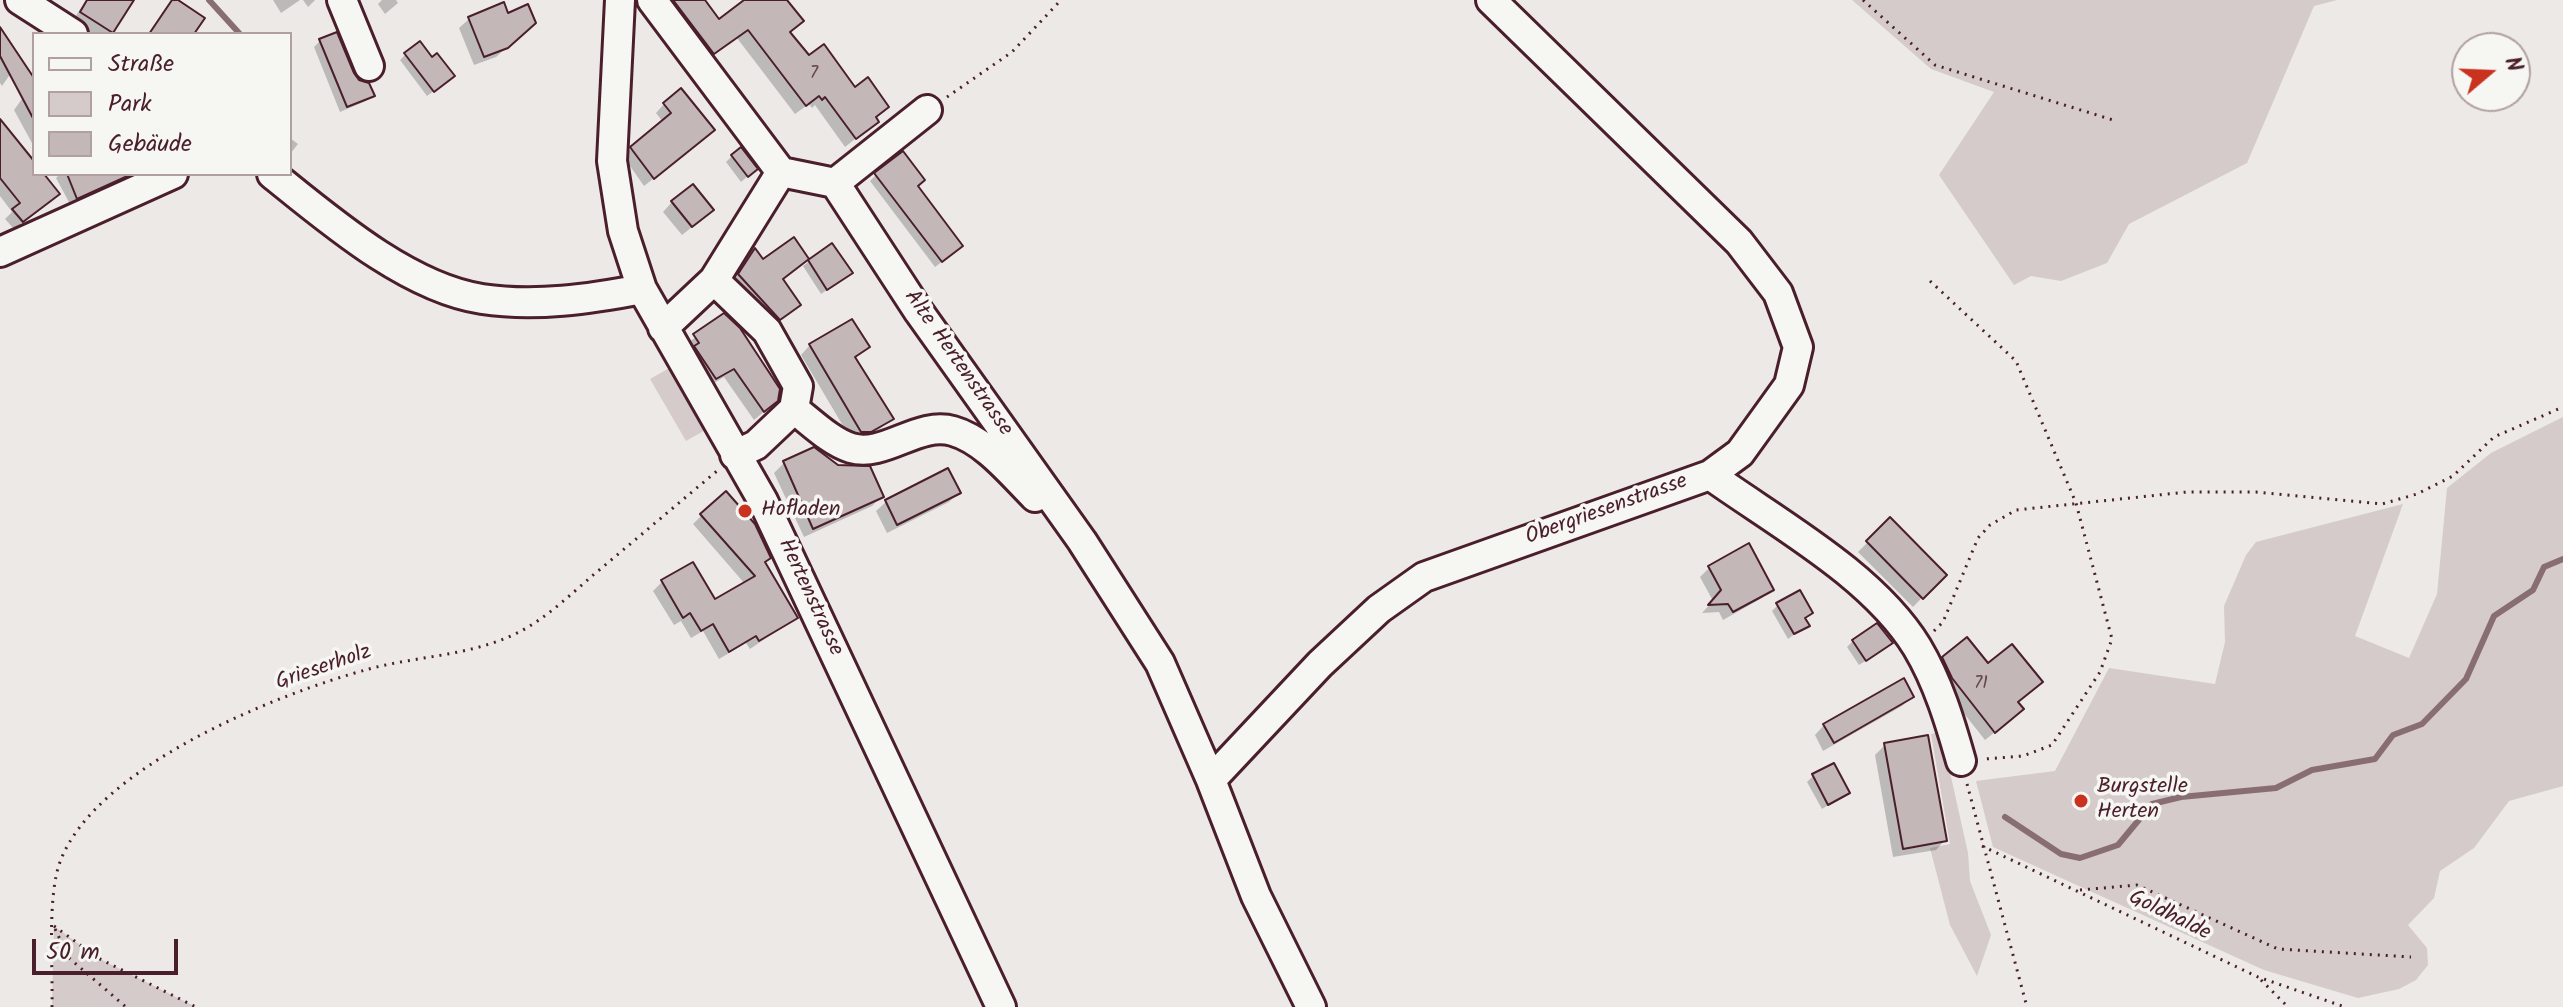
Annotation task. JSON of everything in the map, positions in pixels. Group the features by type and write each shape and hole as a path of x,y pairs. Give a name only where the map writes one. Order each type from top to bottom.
{"street":[{"path":"20,0 70,32"},
{"path":"342,0 369,66"},
{"name":"Hertenstrasse","path":"620,0 612,161 623,231 642,289 788,554 1001,1007"},
{"path":"652,0 781,172 835,183 927,110"},
{"name":"Obergriesenstrasse","path":"1211,780 1320,664 1379,609 1424,577 1710,475 1740,453 1789,385 1798,347 1778,293 1739,242 1491,0"},
{"path":"663,328 714,280 781,172"},
{"path":"0,252 169,176"},
{"path":"275,176 341,229 442,287 481,299 542,302 642,289"},
{"name":"Alte Hertenstrasse","path":"835,183 919,312 1082,541 1160,663 1211,780"},
{"path":"714,280 767,331 798,386 794,409 756,445 735,455"},
{"path":"794,409 852,448 879,446 937,429 965,436 993,457 1082,541"},
{"path":"1710,475 1852,577 1890,611 1917,647 1946,708 1961,761"},
{"path":"1211,780 1256,896 1311,1007"}],"path":[{"path":"927,110 1012,52 1061,0"},
{"path":"1863,0 1935,65 2113,120"},
{"path":"1930,281 2016,361 2076,503 2112,639 2100,672 2052,745 2023,756 1961,761 2027,1007"},
{"path":"1917,647 1943,622 1978,538 1990,525 2016,510 2187,492 2256,492 2382,504 2417,494 2453,476 2494,437 2563,407"},
{"name":"Grieserholz","path":"52,1007 58,866 69,842 95,809 137,774 234,719 324,683 415,658 474,649 520,632 563,601 735,455"},
{"name":"Goldhalde","path":"1982,846 2258,977 2345,1007"},
{"path":"2077,891 2137,885 2278,949 2411,957"},
{"path":"54,926 69,958 126,1007"},
{"path":"54,926 98,958 196,1007"},
{"path":"2258,977 2288,1007"}],"green space":[{"path":"1852,0 2337,0 2314,6 2247,163 2129,224 2107,263 2061,281 2031,276 2014,285 1939,175 1994,92 1931,69"},
{"path":"673,366 709,428 686,441 650,379"},
{"path":"2563,417 2563,786 2509,801 2474,848 2440,871 2434,898 2408,925 2427,948 2428,965 2416,980 2399,989 2358,998 2264,970 1993,847 1976,781 2055,771 2109,668 2215,684 2225,642 2224,606 2246,555 2256,542 2403,504 2355,636 2409,658 2437,594 2447,488 2491,453"},
{"path":"1941,732 1968,853 1970,881 1991,935 1977,976 1950,925 1930,848 1950,844 1931,734"},
{"path":"54,926 98,958 196,1007 52,1007"}],"building":[{"path":"87,0 134,0 114,32 80,12"},
{"path":"172,0 178,0 205,18 195,32 150,32"},
{"path":"673,0 705,0 719,19 744,0 787,0 804,21 790,32 809,55 824,44 855,87 868,77 889,107 876,117 879,122 856,139 825,97 822,100 819,96 806,106 748,30 714,54"},
{"path":"504,2 508,13 528,4 536,23 508,48 484,57 468,17"},
{"path":"0,27 32,75 32,116 0,56"},
{"path":"337,32 354,73 359,80 369,83 375,96 347,107 319,39"},
{"path":"420,41 432,57 437,53 455,76 434,92 404,53"},
{"path":"681,88 715,130 654,179 630,147 671,113 663,103"},
{"path":"0,119 32,159 32,176 46,176 60,194 23,222 12,209 20,203 0,178"},
{"path":"741,147 758,169 748,177 731,155"},
{"path":"903,151 925,180 918,186 963,246 942,262 874,173"},
{"path":"68,176 128,176 77,199"},
{"path":"693,184 714,210 692,227 671,201"},
{"path":"794,237 809,259 783,279 801,305 780,320 738,274 755,248 763,259"},
{"path":"832,243 853,273 827,290 808,260"},
{"path":"724,313 740,328 780,389 778,401 764,412 734,369 716,379 694,346 699,343 693,334"},
{"path":"852,319 870,347 855,357 894,419 871,432 861,432 809,344"},
{"path":"814,447 838,465 870,466 884,497 813,529 783,461"},
{"path":"948,468 961,493 897,525 885,500"},
{"path":"726,491 755,524 771,558 765,562 798,618 759,641 756,636 729,652 713,624 701,631 690,613 683,618 661,580 693,562 715,599 755,576 700,514"},
{"path":"1890,517 1947,575 1923,599 1866,541"},
{"path":"1749,543 1774,590 1733,612 1728,604 1708,605 1721,590 1708,566"},
{"path":"1800,590 1813,613 1805,618 1810,626 1794,634 1776,603"},
{"path":"1877,623 1893,643 1866,661 1852,640"},
{"path":"1967,637 1988,663 2012,644 2043,682 2018,702 2024,709 1995,733 1952,678 1942,657"},
{"path":"1904,678 1914,697 1834,743 1823,724"},
{"path":"1928,735 1947,841 1903,849 1884,743"},
{"path":"1834,763 1850,793 1828,805 1812,774"}],"waterway":[{"path":"209,0 238,32"},
{"path":"2005,817 2061,854 2080,858 2118,845 2152,804 2181,797 2276,788 2312,770 2375,759 2393,735 2422,724 2466,679 2494,616 2533,590 2544,567 2563,559"}],"place":[{"name":"Hofladen","path":"745,511"},
{"name":"Burgstelle Herten","path":"2081,801"}]}
